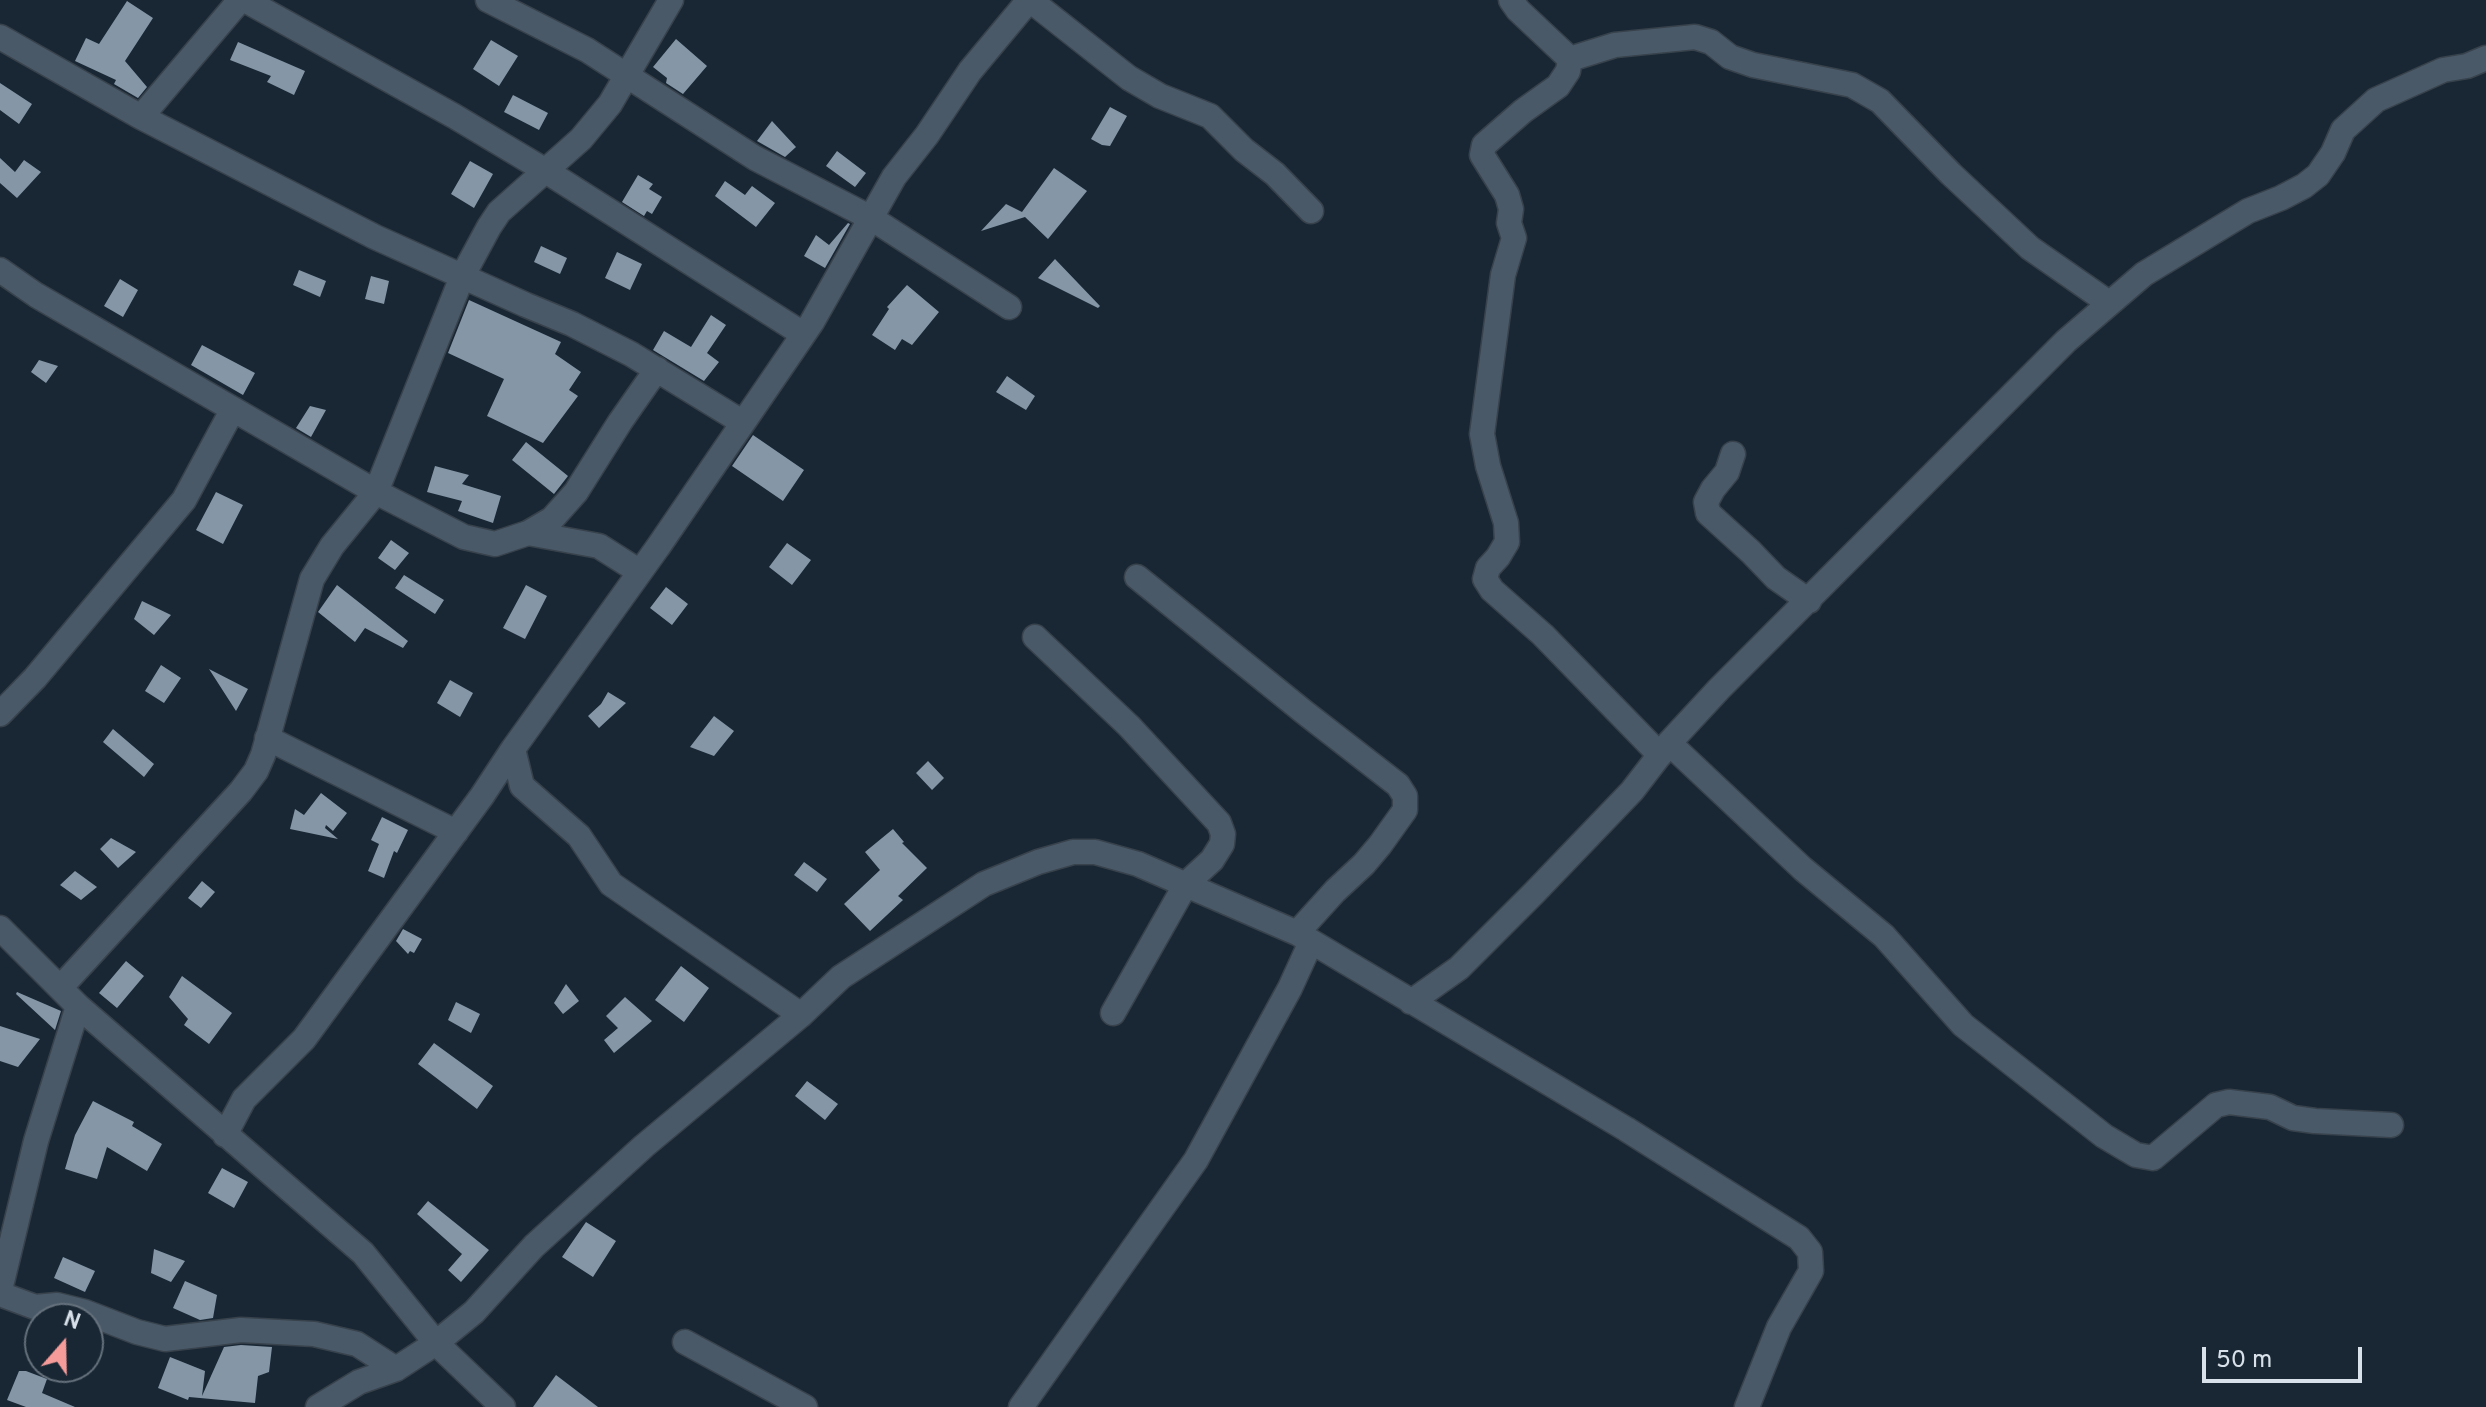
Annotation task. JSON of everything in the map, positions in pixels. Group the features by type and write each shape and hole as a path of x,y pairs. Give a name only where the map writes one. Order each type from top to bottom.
{"street":[{"path":"141,117 243,0 454,116 803,334"},
{"path":"488,0 587,50 755,158 871,218 1009,307"},
{"path":"60,988 256,771 312,579 332,546 376,492 462,277 499,212 581,139 610,104 671,0"},
{"path":"225,1135 244,1099 304,1039 482,796 803,334 894,177 970,71 1030,0 1129,78 1160,96 1210,116 1311,211"},
{"path":"1511,0 1570,59"},
{"path":"0,37 141,117 375,237 572,324 657,369 742,422"},
{"path":"1570,59 1615,45 1695,37 1711,42 1730,57 1753,65 1852,85 1880,101 1951,174 2030,248 2109,303"},
{"path":"1411,1002 1459,968 1524,903 1632,791 1719,689 2066,341 2109,303 2144,274 2185,248 2318,175 2333,153 2343,130 2376,100 2443,70 2467,66 2486,58"},
{"path":"1570,59 1568,71 1558,86 1484,145 1482,155 1507,195 1511,209 1509,223 1514,238 1503,275 1482,434 1488,466 1506,523 1507,542 1488,568 1485,579 1492,590 1665,749 1884,936 1963,1025 2104,1136 2136,1155 2153,1158 2216,1105 2229,1102 2270,1107 2293,1118 2391,1125"},
{"path":"1,274 376,492 464,537 495,544 528,533 552,519 576,492 657,369"},
{"path":"0,714 35,678 184,500 233,409"},
{"path":"1733,454 1727,472 1706,502 1708,513 1776,578 1809,601"},
{"path":"528,533 599,546 640,572"},
{"path":"1021,1407 1196,1160 1290,988 1304,937 1335,891 1372,855 1405,810 1405,796 1398,785 1137,577"},
{"path":"1035,637 1129,726 1219,823 1223,834 1222,844 1212,860 1186,884 1113,1013"},
{"path":"267,738 456,832"},
{"path":"513,749 522,786 579,836 611,884 801,1015"},
{"path":"482,796 522,786"},
{"path":"318,1407 359,1382 396,1369 436,1343 474,1312 534,1246 644,1146 801,1015 841,977 984,884 1038,862 1073,852 1095,852 1138,864 1304,937 1626,1129 1799,1238 1810,1252 1811,1271 1779,1327 1747,1407"},
{"path":"0,928 78,1006 363,1253 436,1343 503,1407"},
{"path":"78,1006 36,1141 0,1292 18,1303 35,1307 57,1305 165,1339 241,1330 314,1334 357,1344 396,1369"},
{"path":"685,1342 805,1407"}],"building":[{"path":"127,1 153,18 125,61 147,87 138,98 114,84 116,80 75,61 86,38 99,44"},
{"path":"676,39 707,66 683,94 666,83 667,78 653,67"},
{"path":"491,40 518,56 499,86 473,69"},
{"path":"238,42 305,71 294,95 267,82 271,76 230,60"},
{"path":"0,83 32,104 19,124 0,110"},
{"path":"513,95 548,113 539,130 504,112"},
{"path":"1110,107 1127,116 1110,146 1091,139"},
{"path":"772,121 796,147 785,157 757,141"},
{"path":"837,151 866,173 855,187 826,166"},
{"path":"0,158 15,172 24,160 41,172 17,198 0,183"},
{"path":"470,161 493,174 474,208 451,194"},
{"path":"1054,168 1087,191 1048,239 1025,217 981,231 1006,204 1022,212"},
{"path":"638,175 653,184 649,189 662,197 652,214 647,211 644,216 622,202"},
{"path":"725,181 745,195 752,186 775,203 756,227 715,196"},
{"path":"848,223 825,268 804,256 816,235 829,245"},
{"path":"541,246 567,258 560,274 534,262"},
{"path":"617,252 642,264 630,290 605,278"},
{"path":"1055,259 1100,306 1098,308 1038,278"},
{"path":"299,270 326,281 320,297 293,285"},
{"path":"371,276 389,281 384,304 365,299"},
{"path":"120,279 138,290 123,317 104,306"},
{"path":"907,285 939,312 912,345 902,339 895,350 872,335 889,309 887,307"},
{"path":"469,300 561,342 555,354 581,372 569,390 578,396 543,443 487,416 504,379 448,353"},
{"path":"711,315 726,325 707,353 719,362 704,381 653,350 664,331 691,347"},
{"path":"202,345 255,373 243,395 191,365"},
{"path":"39,360 58,366 46,383 31,372"},
{"path":"1007,376 1035,396 1026,410 996,392"},
{"path":"310,406 326,410 311,437 296,428"},
{"path":"753,435 804,470 783,501 732,466"},
{"path":"526,442 568,476 554,494 512,460"},
{"path":"435,466 469,475 462,484 501,496 493,523 458,511 462,501 427,492"},
{"path":"216,492 243,505 223,544 196,530"},
{"path":"391,540 409,553 395,570 378,558"},
{"path":"787,543 811,560 792,585 769,567"},
{"path":"404,575 444,600 435,614 395,588"},
{"path":"337,585 408,641 403,648 365,628 355,642 318,612"},
{"path":"526,585 547,596 525,639 503,628"},
{"path":"666,587 688,604 672,625 650,608"},
{"path":"142,601 171,615 154,635 134,619"},
{"path":"161,665 181,678 164,703 145,691"},
{"path":"209,669 248,689 236,711"},
{"path":"450,680 473,693 460,717 437,703"},
{"path":"608,692 626,703 599,728 588,716"},
{"path":"714,716 734,731 714,756 690,747"},
{"path":"113,729 154,764 144,777 103,742"},
{"path":"928,761 944,778 932,790 916,773"},
{"path":"321,793 347,813 333,831 326,825 325,828 338,839 290,829 295,809 304,815"},
{"path":"382,817 408,830 397,853 394,851 384,878 368,871 379,844 371,840"},
{"path":"893,829 902,843 927,868 898,896 903,900 870,931 844,904 880,870 865,852"},
{"path":"111,838 136,852 118,868 100,849"},
{"path":"804,862 827,879 817,892 794,875"},
{"path":"75,871 97,887 81,900 60,885"},
{"path":"202,881 215,892 201,908 188,898"},
{"path":"403,929 422,939 414,953 410,951 408,954 396,941"},
{"path":"126,961 144,976 117,1008 99,993"},
{"path":"681,966 709,988 684,1022 655,1000"},
{"path":"182,976 232,1013 209,1044 184,1025 188,1019 169,997"},
{"path":"566,984 579,1001 563,1014 554,1003"},
{"path":"16,994 61,1011 55,1030"},
{"path":"625,997 652,1021 614,1053 604,1040 618,1028 606,1016"},
{"path":"456,1002 480,1014 471,1033 448,1020"},
{"path":"0,1026 40,1039 18,1067 0,1061"},
{"path":"434,1043 493,1086 477,1109 418,1064"},
{"path":"807,1081 838,1104 825,1120 795,1096"},
{"path":"93,1101 134,1122 132,1126 162,1144 147,1171 107,1147 97,1179 65,1169 75,1135"},
{"path":"222,1168 248,1182 234,1208 208,1193"},
{"path":"428,1201 489,1250 461,1282 448,1270 462,1254 417,1214"},
{"path":"586,1222 616,1241 593,1277 562,1257"},
{"path":"154,1249 185,1261 171,1282 151,1273"},
{"path":"63,1257 95,1271 85,1292 54,1278"},
{"path":"185,1281 217,1295 213,1318 200,1320 173,1308"},
{"path":"224,1347 272,1347 269,1372 258,1376 255,1403 189,1397 188,1400 158,1388 170,1357 205,1371 202,1396"},
{"path":"19,1371 24,1371 24,1383 46,1383 42,1393 75,1407 26,1407 7,1400"},
{"path":"556,1375 598,1407 533,1407"}]}
